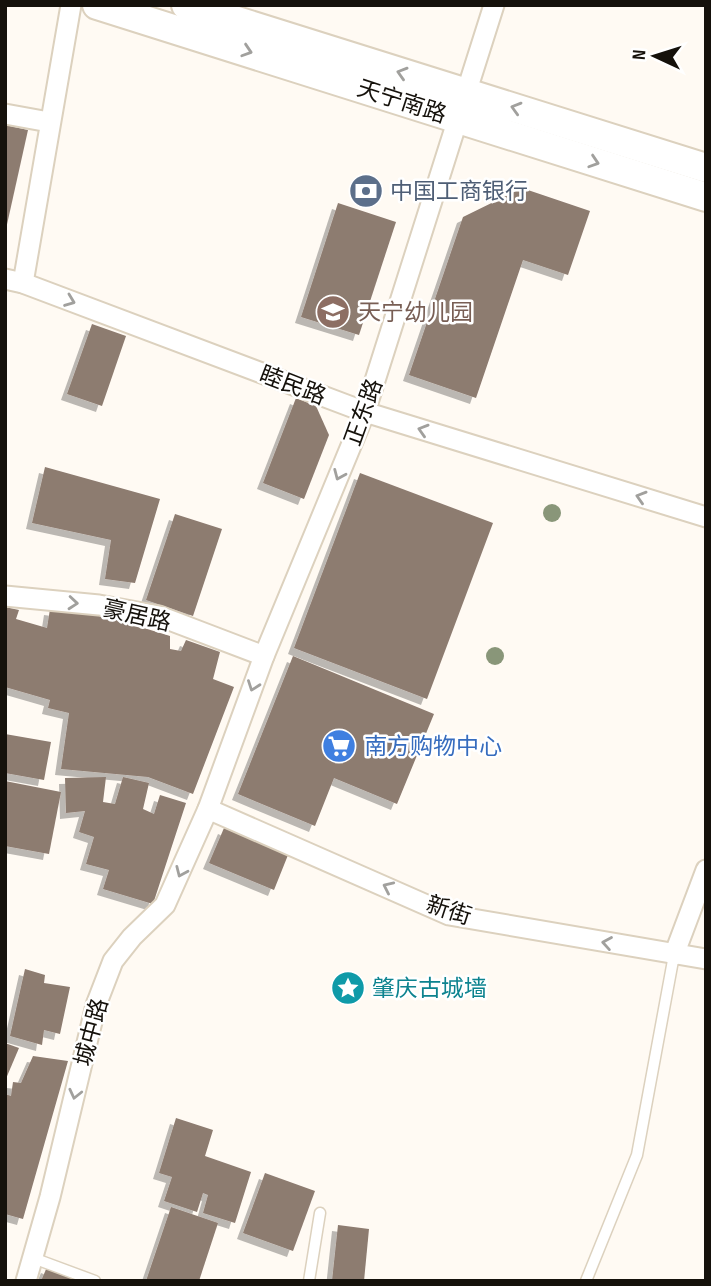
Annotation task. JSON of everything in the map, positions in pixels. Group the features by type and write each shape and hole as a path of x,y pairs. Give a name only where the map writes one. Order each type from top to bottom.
{"main road":[{"name":"天宁南路","path":"97,5 343,68 463,106 548,147 706,197"},
{"name":"天宁南路","path":"186,5 343,68"},
{"name":"天宁南路","path":"463,106 557,120 706,168"},
{"path":"548,147 557,120"}],"street":[{"path":"14,281 49,122 71,5"},
{"name":"正东路","path":"208,809 264,656 365,412 494,5"},
{"path":"5,114 49,122"},
{"name":"睦民路","path":"14,281 365,412 706,517"},
{"name":"豪居路","path":"5,596 99,605 159,616 264,656"},
{"name":"新街","path":"208,809 449,915 706,959"},
{"name":"城中路","path":"26,1281 96,1005 113,961 132,937 165,905 208,809"},
{"path":"674,955 706,870"}],"lane":[{"path":"586,1281 637,1155 674,955"},
{"path":"309,1281 320,1213"},
{"path":"33,1258 95,1281"}],"building":[{"path":"5,125 28,130 6,229 5,229"},
{"path":"522,188 590,211 568,275 523,260 476,398 409,375 463,217"},
{"path":"338,203 396,222 359,335 301,317"},
{"path":"92,324 126,336 102,406 67,394"},
{"path":"296,398 316,406 329,435 304,499 263,483"},
{"path":"45,467 160,499 135,583 105,579 111,540 32,523"},
{"path":"360,473 493,523 427,699 294,648"},
{"path":"175,514 222,529 193,616 146,600"},
{"path":"5,607 19,610 16,619 47,628 50,609 108,617 170,636 170,649 181,651 186,640 220,652 213,679 234,687 193,794 148,777 61,769 69,713 48,708 50,700 5,687"},
{"name":"南方购物中心","path":"293,656 434,714 397,804 334,778 315,826 238,794"},
{"path":"5,734 51,742 44,780 5,773"},
{"path":"106,777 103,802 115,804 123,777 149,783 143,809 154,814 160,795 186,803 153,904 103,889 109,870 86,864 94,837 79,832 85,811 66,813 65,778"},
{"path":"5,781 61,792 49,854 5,846"},
{"path":"224,828 288,855 274,890 209,863"},
{"path":"25,969 45,975 44,983 70,987 60,1034 44,1030 42,1045 10,1036"},
{"path":"5,1043 19,1048 5,1081"},
{"path":"33,1056 68,1061 23,1219 5,1214 5,1094 11,1096 13,1082 21,1083"},
{"path":"176,1118 213,1130 205,1156 251,1172 235,1223 203,1213 208,1195 203,1193 197,1212 164,1201 172,1177 159,1173"},
{"path":"265,1173 315,1191 293,1251 243,1233"},
{"path":"171,1207 218,1223 199,1281 146,1281"},
{"path":"338,1225 369,1229 364,1281 332,1281"},
{"path":"47,1267 81,1281 41,1281"}],"place":[{"name":"中国工商银行","path":"366,191"},
{"name":"天宁幼儿园","path":"333,312"},
{"name":"南方购物中心","path":"339,746"},
{"name":"肇庆古城墙","path":"348,988"}]}
